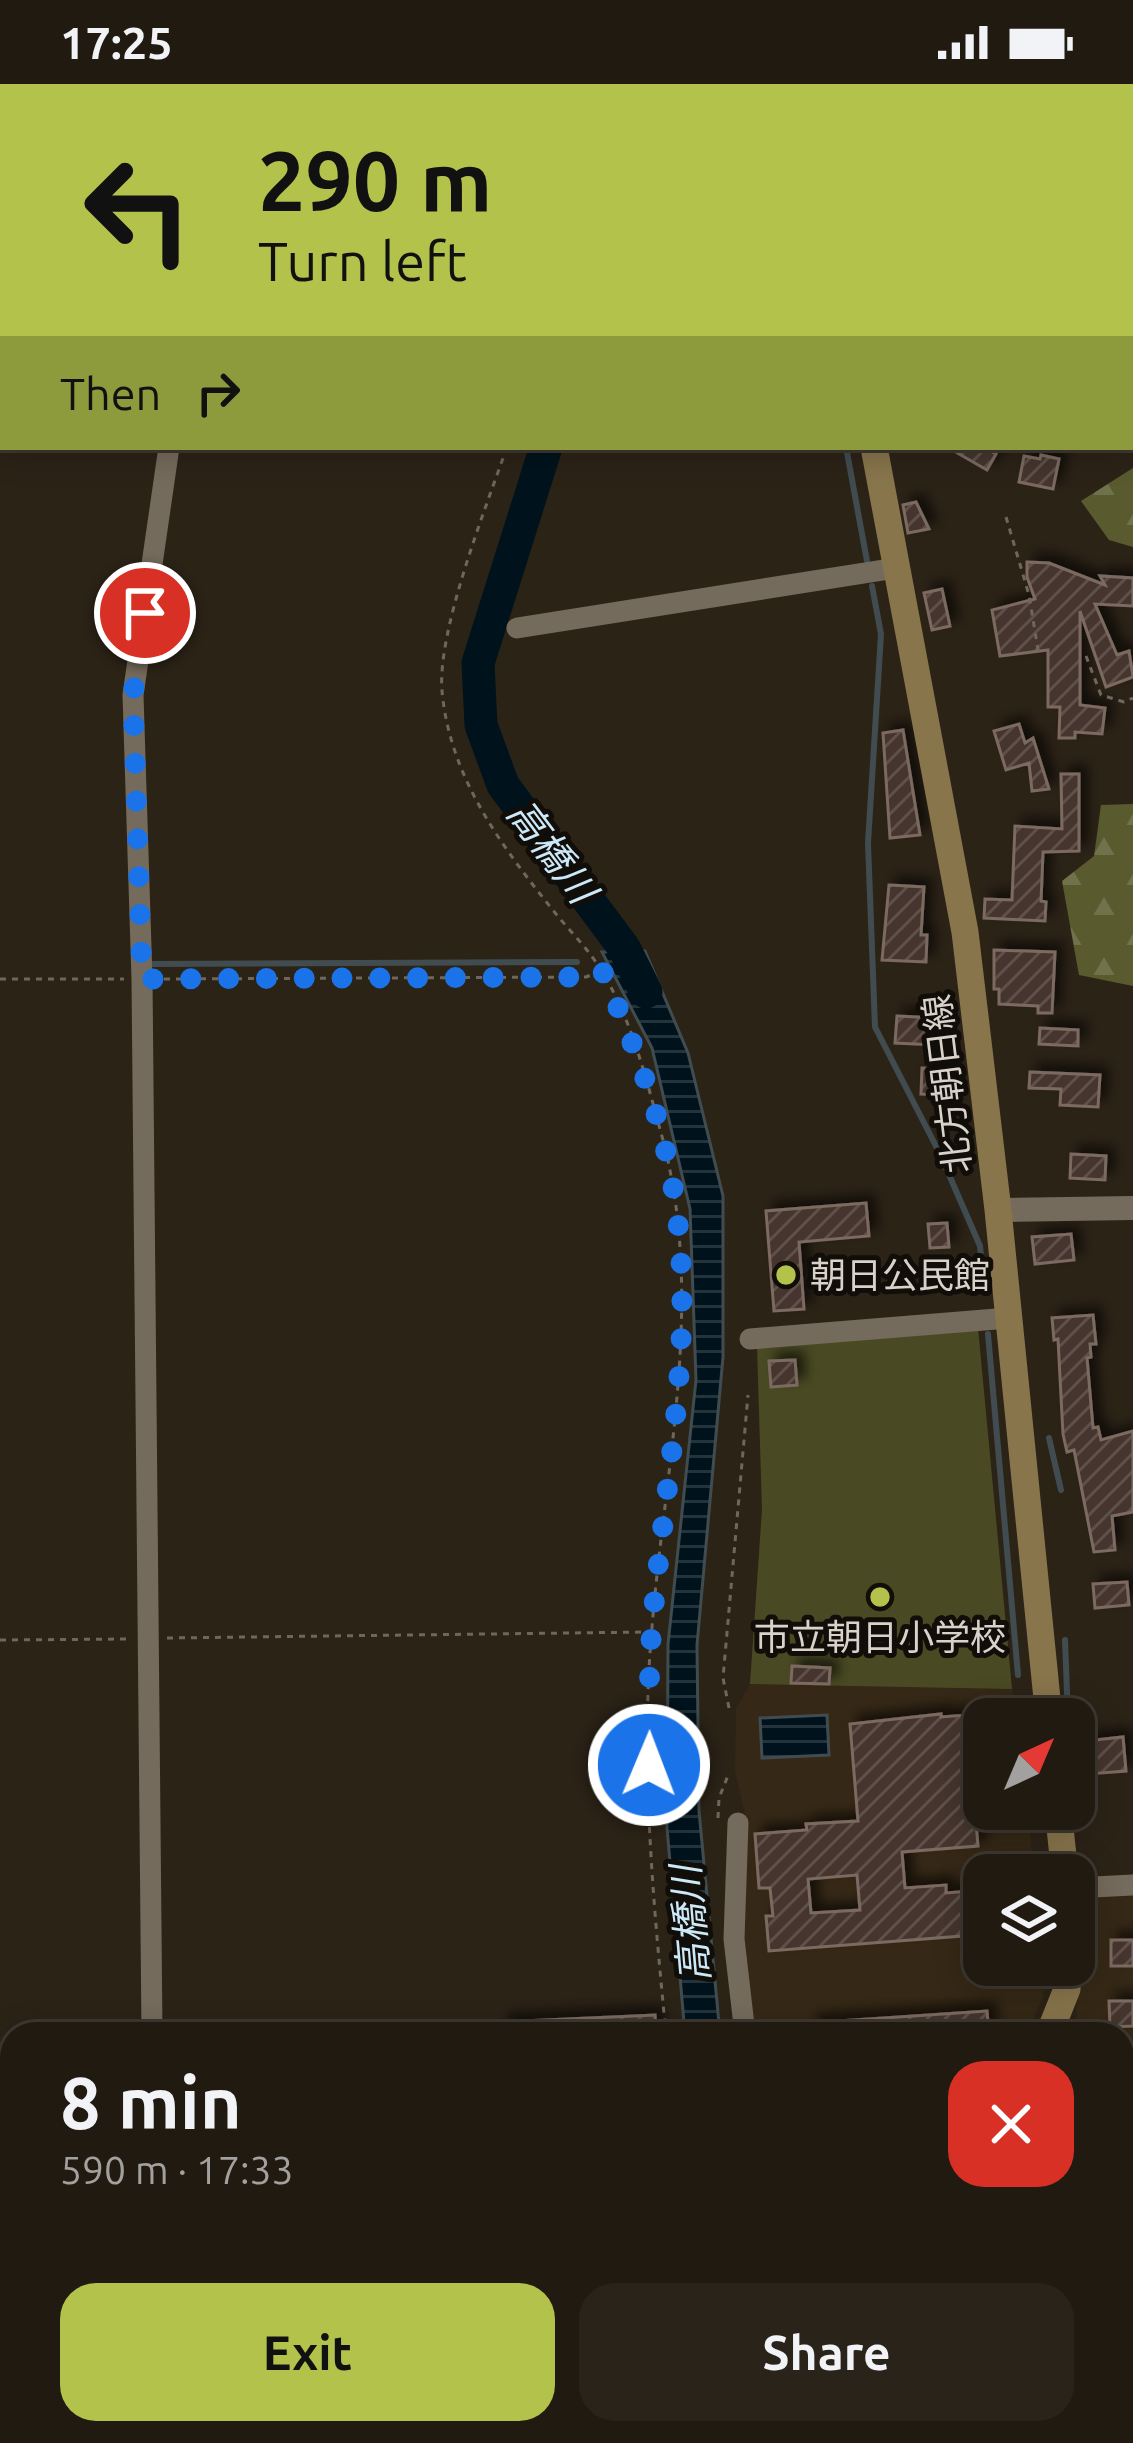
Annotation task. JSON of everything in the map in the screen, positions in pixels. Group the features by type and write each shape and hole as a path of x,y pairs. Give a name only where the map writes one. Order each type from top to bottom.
{"main road":[{"name":"北方朝日線","path":"875,450 965,932 1010,1318 1047,1698"},
{"path":"1060,2022 1067,1986"}],"street":[{"path":"152,2022 142,979 133,695 169,450"},
{"path":"518,628 896,568"},
{"path":"998,1210 1133,1208"},
{"path":"750,1339 1010,1318"},
{"path":"738,1823 734,1940 744,2022"},
{"path":"1095,1887 1133,1885"}],"path":[{"path":"506,450 446,643 442,690 461,773 506,851 602,970 636,1046 664,1147 679,1232 682,1333 651,1632 648,1853 665,2022"},
{"path":"1006,517 1029,595 1039,656"},
{"path":"1086,656 1101,695 1124,702 1133,698"},
{"path":"0,980 586,977 602,970"},
{"path":"729,1708 723,1678 748,1394"},
{"path":"0,1640 651,1632"}],"shaded area":[{"name":"市立朝日小学校","path":"978,1328 1013,1698 963,1698 963,1830 1030,1830 1032,1854 963,1854 963,1986 1044,1986 1032,2022 750,2022 739,1938 746,1819 735,1771 736,1709 750,1684 762,1510 757,1345"},
{"path":"978,1328 1012,1689 750,1684 762,1510 757,1345"},
{"path":"1133,1896 1133,2022 1077,2022 1080,1986 1095,1986 1095,1897"}],"green space":[{"path":"1133,468 1133,547 1109,540 1081,501"},
{"path":"1133,804 1133,986 1079,975 1062,881 1094,856 1101,805"}],"water":[{"path":"645,951 688,1053 723,1196 723,1357 697,1645 699,1811 719,2022 684,2022 667,1828 668,1644 696,1380 690,1209 652,1048 602,952"},
{"path":"827,1715 829,1755 762,1758 760,1718"}],"building":[{"path":"952,450 996,454 987,470"},
{"path":"1041,455 1059,459 1053,489 1019,482 1024,456 1040,459"},
{"path":"916,502 929,529 908,533 903,505"},
{"path":"1027,562 1049,563 1105,585 1100,576 1133,578 1133,606 1095,604 1117,655 1129,651 1133,677 1106,687 1080,611 1080,705 1105,708 1102,734 1075,732 1075,738 1059,738 1060,707 1048,707 1048,650 1000,656 992,610 1035,599"},
{"path":"942,589 950,626 932,630 924,593"},
{"path":"1019,724 1025,743 1033,738 1049,789 1032,791 1029,763 1006,770 994,731"},
{"path":"903,730 920,835 890,838 883,733"},
{"path":"1061,774 1079,774 1079,851 1043,852 1045,921 984,918 985,899 1012,900 1015,826 1062,829"},
{"path":"889,885 924,887 921,935 927,935 926,962 882,960"},
{"path":"994,950 1055,952 1052,1013 1038,1013 1038,1006 999,1004"},
{"path":"897,1016 936,1018 935,1045 895,1043"},
{"path":"1040,1028 1078,1030 1078,1046 1039,1044"},
{"path":"922,1068 949,1070 948,1095 921,1094"},
{"path":"1030,1072 1100,1075 1098,1107 1060,1105 1061,1089 1029,1088"},
{"path":"1071,1154 1106,1156 1105,1180 1070,1178"},
{"name":"朝日公民館","path":"866,1203 869,1236 799,1242 804,1309 774,1311 766,1211"},
{"path":"947,1223 949,1247 930,1248 928,1224"},
{"path":"1071,1234 1074,1260 1035,1264 1032,1237"},
{"path":"1093,1315 1096,1344 1090,1344 1091,1357 1087,1358 1093,1428 1098,1427 1101,1440 1133,1431 1133,1512 1112,1516 1115,1550 1094,1552 1074,1450 1067,1452 1063,1434 1058,1339 1054,1340 1052,1318"},
{"path":"795,1360 797,1385 771,1387 769,1361"},
{"path":"1127,1582 1129,1605 1095,1608 1093,1584"},
{"path":"792,1666 830,1668 829,1684 791,1683"},
{"path":"963,1715 963,1830 977,1830 978,1846 902,1852 905,1888 946,1885 946,1893 963,1892 963,1936 769,1951 770,1888 759,1888 755,1834 858,1821 850,1724","holes":["857,1875 860,1910 811,1913 808,1879"]},
{"path":"1123,1737 1126,1771 1095,1773 1095,1740"},
{"path":"1111,1940 1133,1940 1133,1966 1111,1966"},
{"path":"1109,2001 1133,2001 1133,2022 1110,2022"},
{"path":"987,2011 988,2022 825,2022"},
{"path":"655,2015 655,2022 502,2022"}],"waterway":[{"name":"高橋川","path":"545,450 478,663 481,725 503,785 624,948 646,992"},
{"path":"847,450 867,561"},
{"path":"872,586 881,634 868,843 875,1027 940,1154 980,1246 984,1290"},
{"path":"153,964 577,962"},
{"path":"988,1334 1018,1675"},
{"path":"1049,1438 1061,1490"},
{"path":"1065,1640 1067,1698"}],"place":[{"name":"朝日公民館","path":"786,1275"},
{"name":"市立朝日小学校","path":"880,1597"}],"route":[{"path":"145,613 133,695 142,979 586,977 602,970 636,1046 664,1147 679,1232 682,1333 651,1632 649,1765"}]}
